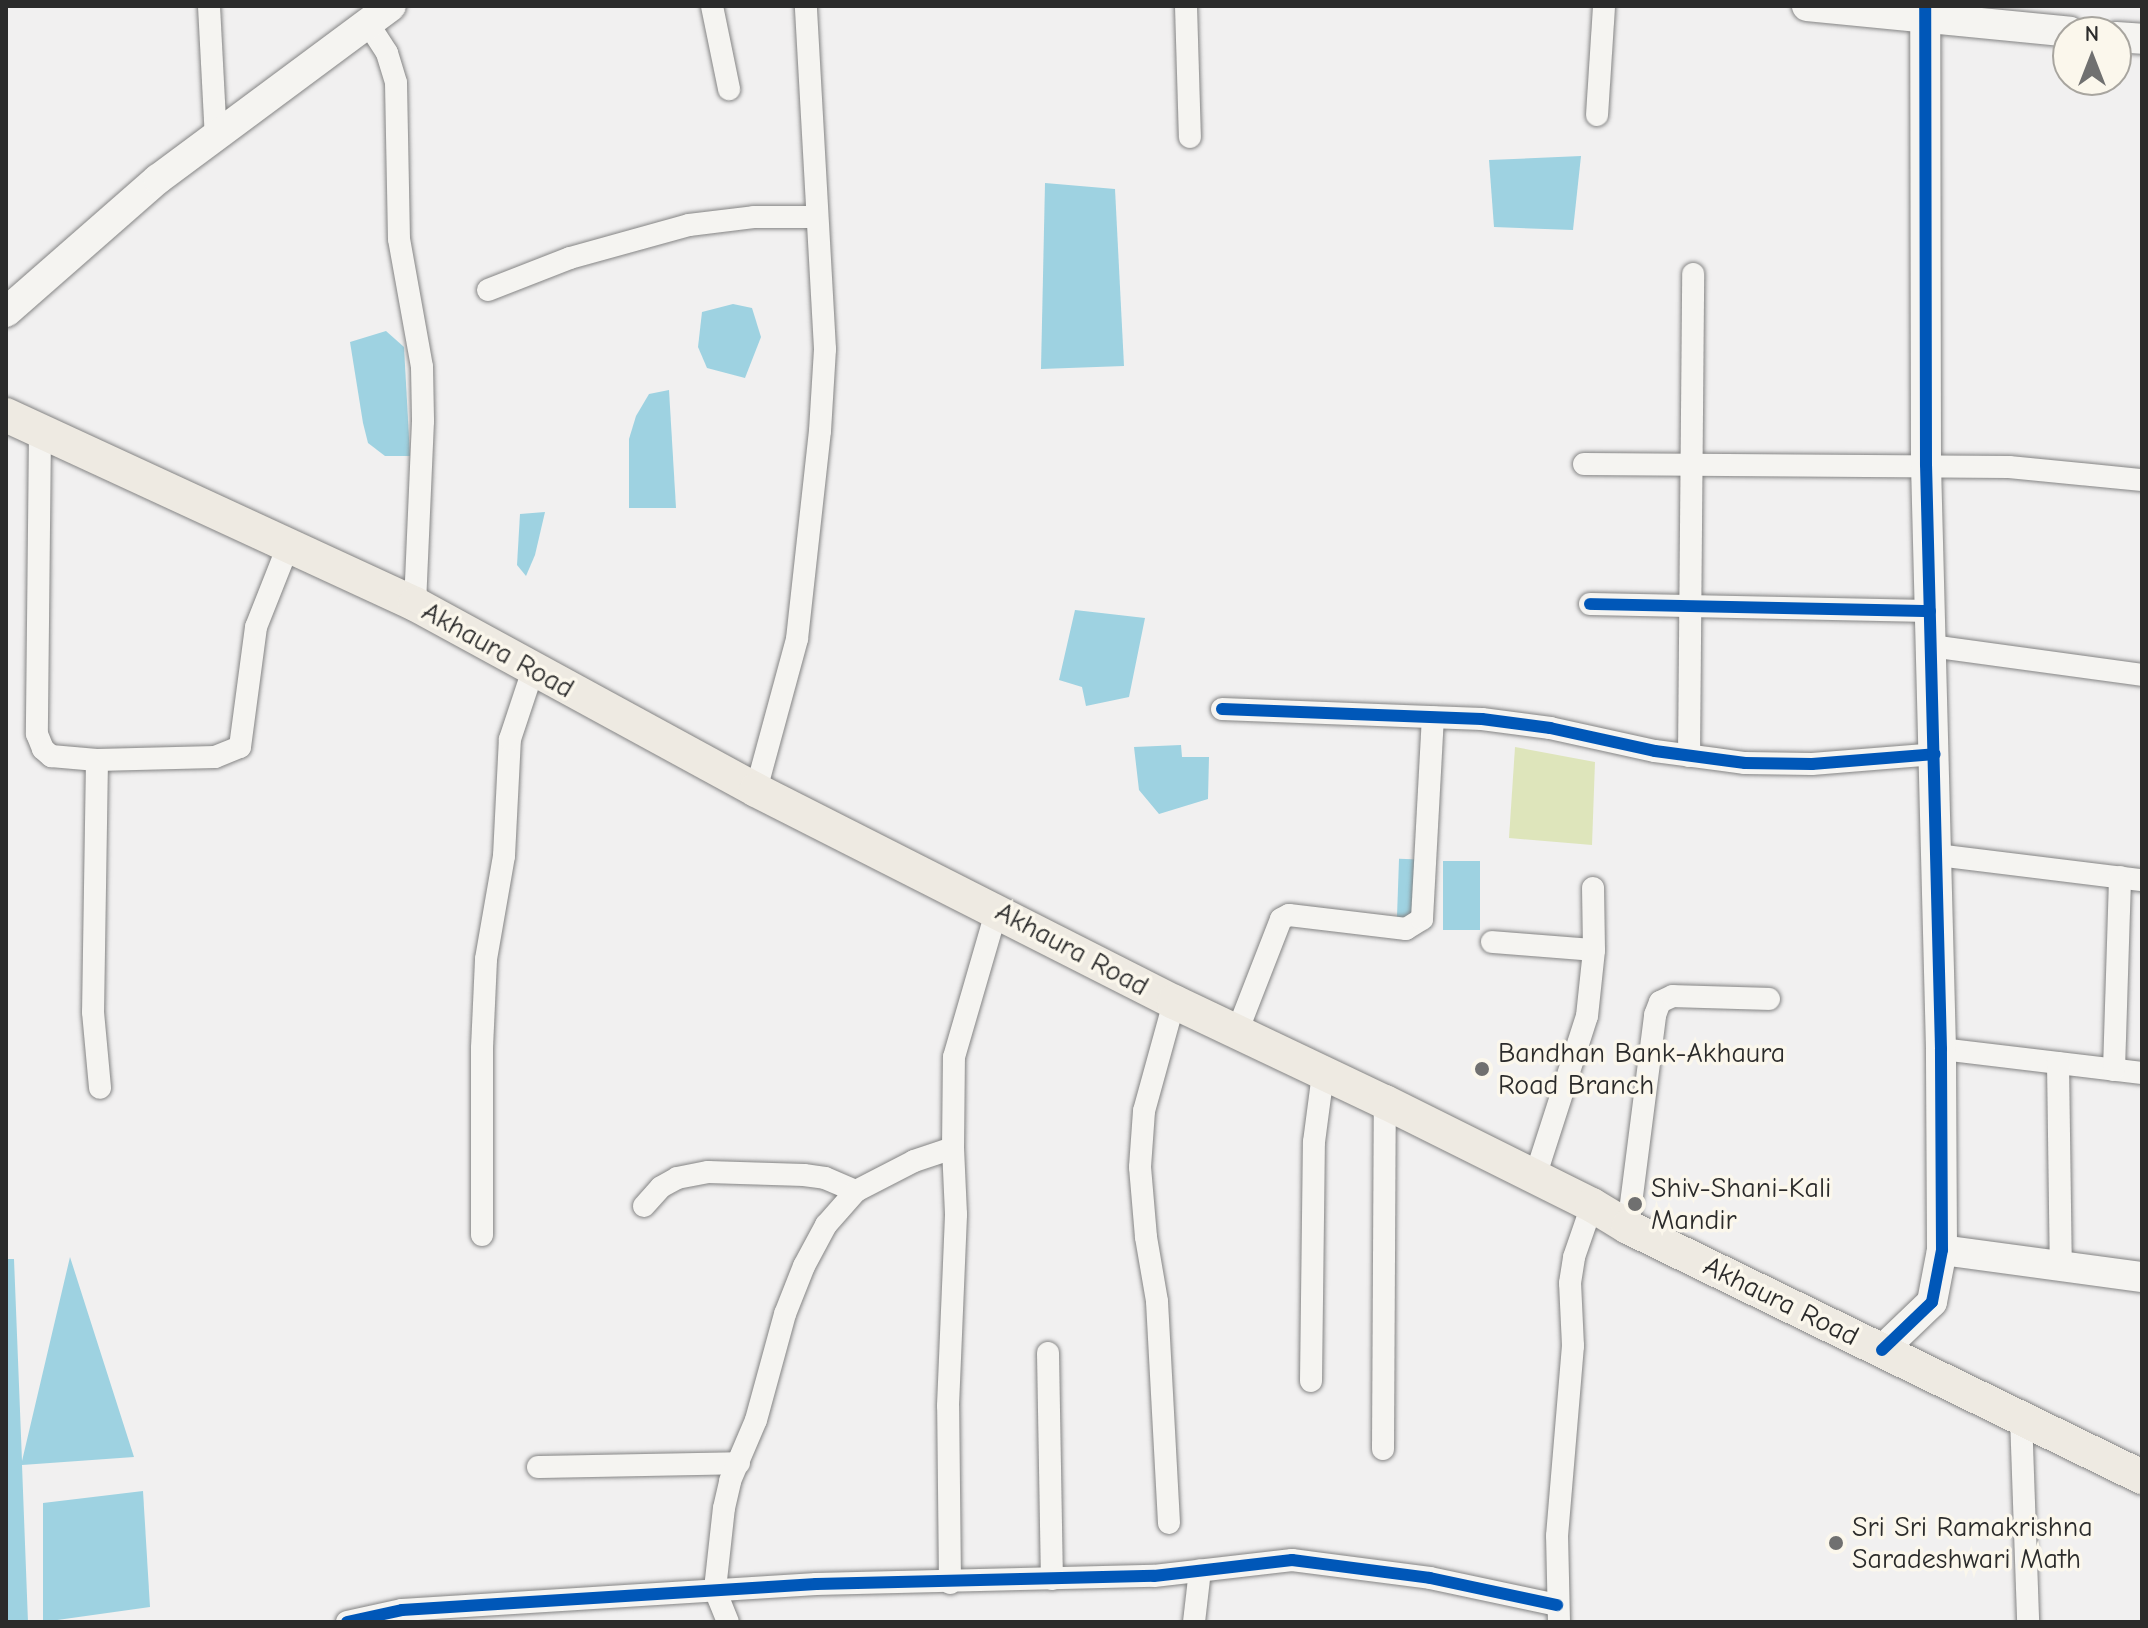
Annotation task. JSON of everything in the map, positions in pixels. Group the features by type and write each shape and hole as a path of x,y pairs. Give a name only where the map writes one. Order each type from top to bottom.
{"main road":[{"name":"Akhaura Road","path":"6,415 415,604 756,790 997,909 1174,1002 1385,1102 1592,1205 1628,1227 2142,1477"}],"street":[{"path":"209,6 216,139"},
{"path":"712,6 729,89"},
{"path":"756,790 797,639 809,556 825,349 806,6"},
{"path":"1186,6 1190,137"},
{"path":"1597,115 1604,6"},
{"path":"1807,6 1925,12 2052,30"},
{"path":"1882,1350 1932,1302 1942,1250 1935,754 1926,465 1925,12"},
{"path":"6,312 158,179 380,15 399,101 399,239 422,367 423,421 415,604"},
{"path":"488,290 570,258 689,225 754,217 816,217"},
{"path":"1689,756 1693,274"},
{"path":"40,432 37,734 43,749 51,756 97,760 215,757 240,747 256,627 288,546"},
{"path":"1584,464 2009,467 2142,480"},
{"path":"1590,604 1930,611"},
{"path":"1931,646 2142,675"},
{"path":"482,1235 482,1048 486,959 504,856 510,739 533,670"},
{"path":"1222,709 1433,717 1550,728 1689,756 1745,763 1812,764 1935,754"},
{"path":"1237,1032 1281,919 1289,915 1406,929 1422,919 1433,717"},
{"path":"97,760 93,1012 100,1088"},
{"path":"1937,855 2131,879 2114,1070"},
{"path":"1535,1177 1581,1042 1594,950 1593,888"},
{"path":"950,1583 948,1406 956,1214 954,1057 997,909"},
{"path":"1492,942 1594,950"},
{"path":"1628,1227 1655,1015 1660,1002 1673,996 1769,999"},
{"path":"1169,1523 1157,1301 1146,1237 1140,1167 1144,1111 1174,1002"},
{"path":"1941,1049 2142,1073"},
{"path":"2058,1063 2061,1267"},
{"path":"1311,1381 1314,1142 1323,1074"},
{"path":"1383,1449 1385,1102"},
{"path":"728,1622 715,1589 714,1570 724,1508 756,1420 785,1314 804,1266 826,1225 856,1191 914,1161 953,1148"},
{"path":"644,1206 661,1187 677,1178 708,1172 804,1175 825,1178 856,1191"},
{"path":"347,1622 402,1610 457,1614 715,1589 1052,1579 1200,1570 1292,1560 1334,1563 1430,1578 1558,1614 1558,1504 1573,1346 1570,1283 1574,1257 1592,1205"},
{"path":"1942,1250 2142,1277"},
{"path":"1048,1353 1052,1579"},
{"path":"2021,1417 2028,1622"},
{"path":"538,1467 739,1463"},
{"path":"1194,1622 1200,1570"}],"green space":[{"path":"1515,747 1595,762 1592,845 1509,838"}],"water":[{"path":"1581,156 1573,230 1494,227 1489,160"},
{"path":"1045,183 1115,189 1124,366 1041,369"},
{"path":"733,304 752,308 761,337 745,378 707,368 698,347 702,312"},
{"path":"386,331 404,347 410,456 385,456 368,443 363,423 350,342"},
{"path":"669,390 676,508 629,508 629,439 636,416 649,394"},
{"path":"545,512 535,555 526,576 517,565 520,514"},
{"path":"1075,610 1145,618 1129,697 1086,706 1082,687 1059,680"},
{"path":"1181,745 1182,757 1209,757 1208,799 1159,814 1139,790 1134,747"},
{"path":"1399,859 1433,860 1431,928 1397,927"},
{"path":"1443,861 1480,861 1480,930 1443,930"},
{"path":"70,1257 134,1457 22,1465 28,1622 6,1622 6,1259 14,1259 22,1461"},
{"path":"143,1491 150,1607 43,1622 43,1503"}],"cycle path":[{"path":"1882,1350 1932,1302 1942,1250 1941,1049 1926,465 1925,6"},
{"path":"1590,604 1930,611"},
{"path":"1222,709 1482,719 1550,728 1655,751 1745,763 1812,764 1935,754"},
{"path":"347,1622 402,1610 816,1584 1154,1576 1292,1560 1430,1578 1557,1605"}],"place":[{"name":"Bandhan Bank-Akhaura Road Branch","path":"1482,1069"},
{"name":"Shiv-Shani-Kali Mandir","path":"1635,1204"},
{"name":"Sri Sri Ramakrishna Saradeshwari Math","path":"1836,1543"}]}
